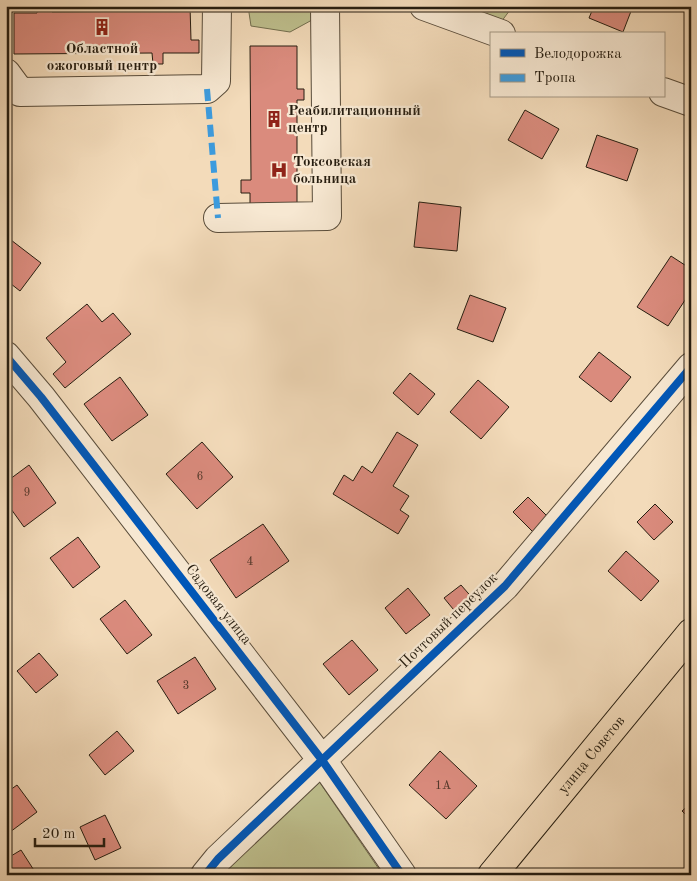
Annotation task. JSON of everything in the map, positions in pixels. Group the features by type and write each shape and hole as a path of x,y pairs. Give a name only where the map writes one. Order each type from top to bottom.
{"main road":[{"name":"улица Советов","path":"492,875 691,633"}],"street":[{"path":"6,73 20,92 207,90 216,81 217,6"},
{"path":"218,218 327,216 325,6"},
{"path":"424,6 495,32"},
{"path":"664,92 691,102"},
{"name":"Садовая улица","path":"6,356 42,398 322,760 402,875"},
{"name":"Почтовый переулок","path":"205,875 218,859 505,586 691,366"}],"green space":[{"path":"248,6 312,6 312,20 290,32 251,26"},
{"path":"456,6 513,6 501,22"},
{"path":"305,761 383,875 188,875 207,853"}],"building":[{"name":"Областной ожоговый центр","path":"174,6 190,6 191,40 199,40 199,53 163,53 163,64 153,64 152,53 14,54 14,13 37,13 37,8 44,7 52,7 52,12 174,11"},
{"path":"594,6 633,6 623,32 589,18"},
{"name":"Реабилитационный центр","path":"250,46 297,46 297,89 304,89 304,100 297,100 297,207 250,207 250,193 241,193 241,180 251,180"},
{"path":"525,110 559,129 542,159 508,140"},
{"path":"597,135 638,149 627,181 586,167"},
{"path":"419,202 461,207 457,251 414,247"},
{"path":"11,240 41,263 20,291 6,280 6,247"},
{"path":"671,256 691,269 691,291 668,326 637,307"},
{"path":"470,295 506,308 493,342 457,329"},
{"path":"87,304 102,322 113,313 131,334 65,388 53,374 66,362 46,338"},
{"path":"599,352 631,377 611,402 579,377"},
{"path":"410,373 435,394 418,415 393,393"},
{"path":"120,377 148,415 112,441 84,404"},
{"path":"478,380 509,407 481,439 450,412"},
{"path":"397,432 418,445 393,486 409,496 400,510 409,516 398,534 333,494 344,475 353,481 362,466 372,473"},
{"path":"202,442 233,477 197,509 166,474"},
{"path":"29,465 56,503 24,527 6,502 6,482"},
{"path":"528,497 549,518 534,533 513,512"},
{"path":"655,504 673,522 654,540 637,522"},
{"path":"263,524 289,561 236,598 210,560"},
{"path":"78,537 100,567 73,588 50,558"},
{"path":"626,551 659,581 641,601 608,571"},
{"path":"461,585 475,601 458,615 444,598"},
{"path":"408,588 430,615 406,634 385,608"},
{"path":"125,600 152,635 127,654 100,619"},
{"path":"352,640 378,670 349,695 323,664"},
{"path":"39,653 58,675 36,693 17,671"},
{"path":"195,657 216,689 178,714 157,681"},
{"path":"117,731 134,751 105,775 89,755"},
{"path":"440,751 477,786 446,819 409,785"},
{"path":"17,785 37,812 6,835 6,793"},
{"path":"691,803 691,820 682,811"},
{"path":"105,815 121,848 95,860 80,827"},
{"path":"21,850 37,875 6,875 6,859"}],"marked path":[{"path":"207,89 218,218"}],"cycle path":[{"path":"6,356 41,397 322,760 402,875"},
{"path":"205,875 218,859 505,586 691,367"}],"place":[{"name":"Областной ожоговый центр","path":"102,27"},
{"name":"Реабилитационный центр","path":"274,119"},
{"name":"Токсовская больница","path":"279,170"}]}
